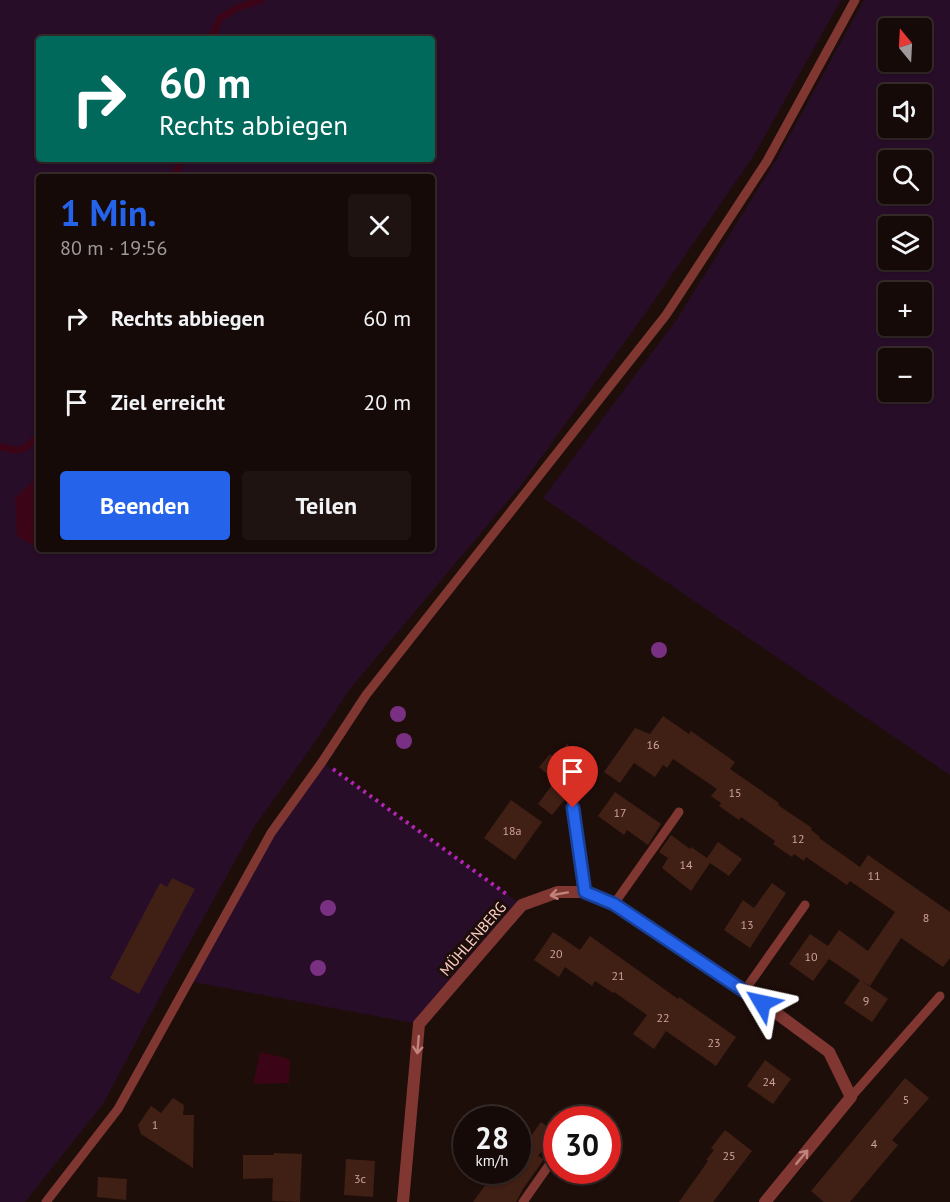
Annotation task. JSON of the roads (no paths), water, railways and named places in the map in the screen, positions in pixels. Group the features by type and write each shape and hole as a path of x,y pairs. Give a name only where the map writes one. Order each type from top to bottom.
{"street":[{"name":"MÜHLENBERG","path":"403,1202 419,1024 522,905 558,892 585,892 614,904 746,990 829,1052 851,1097"},
{"path":"765,1202 851,1097"}],"lane":[{"path":"46,1202 118,1109 271,833 366,696 666,315 767,161 855,0"},
{"path":"573,808 585,892"},
{"path":"614,904 679,812"},
{"path":"746,990 805,905"},
{"path":"851,1097 940,996"},
{"path":"523,1202 543,1174"}],"waterway":[{"path":"212,36 220,18 237,8 261,0"},
{"path":"175,174 181,162"},
{"path":"0,446 13,450 22,449 36,438"}]}
